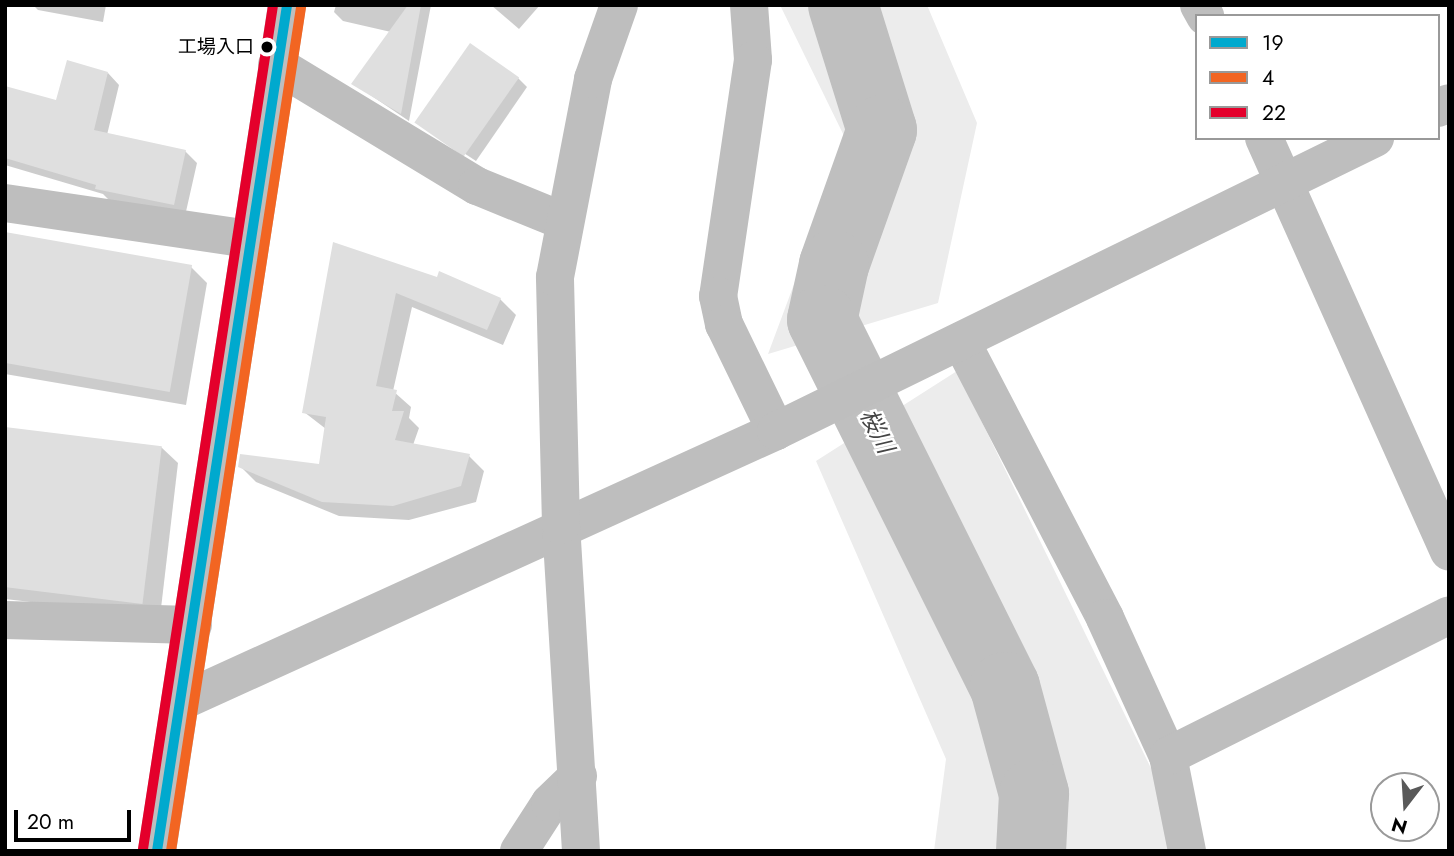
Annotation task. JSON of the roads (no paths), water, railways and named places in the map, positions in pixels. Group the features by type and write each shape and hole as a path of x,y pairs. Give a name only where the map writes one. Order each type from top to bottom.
{"street":[{"path":"157,851 287,5"},
{"path":"581,851 561,525 555,277 563,221 593,79 619,5"},
{"path":"749,5 753,60 718,296 724,324 787,425"},
{"path":"278,65 477,186 563,221"},
{"path":"1265,140 1449,552"},
{"path":"180,702 561,525 787,425 1371,140"},
{"path":"5,203 249,239"},
{"path":"961,341 1105,618 1168,756 1187,851"},
{"path":"1168,756 1449,615"},
{"path":"5,620 193,625"},
{"path":"519,851 550,803 578,776"}],"waterway":[{"name":"桜川","path":"843,5 882,130 834,265 822,320 1005,687 1034,794 1031,851"}],"place":[{"name":"工場入口","path":"267,47"}]}
